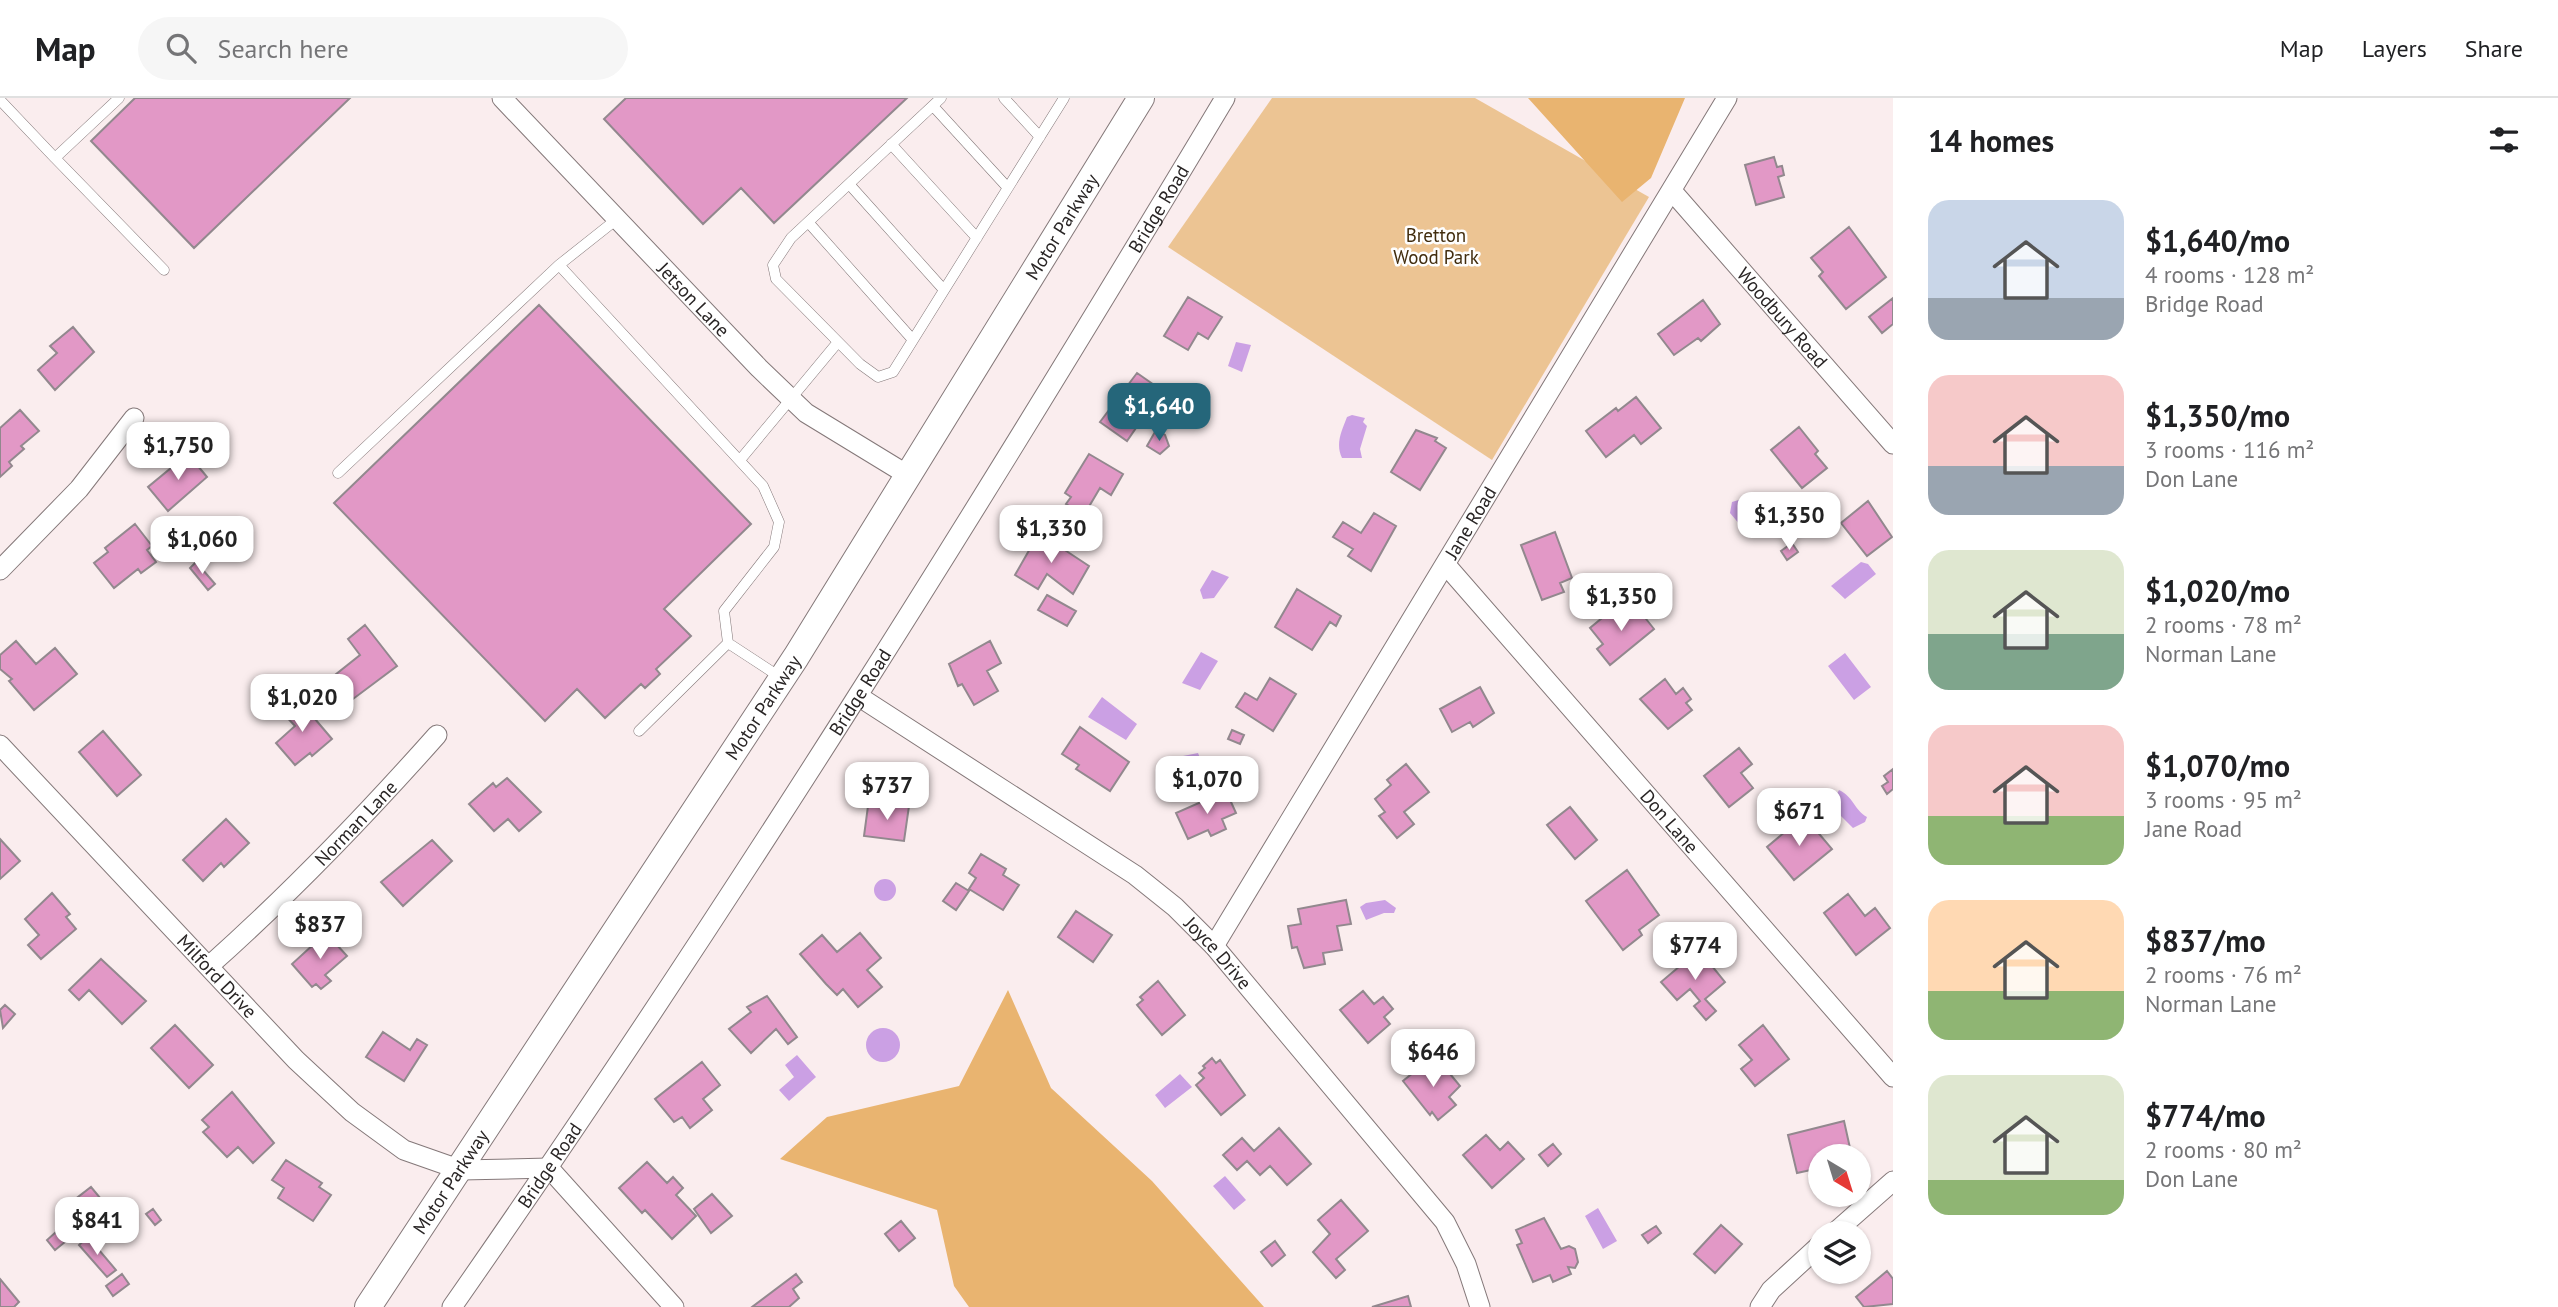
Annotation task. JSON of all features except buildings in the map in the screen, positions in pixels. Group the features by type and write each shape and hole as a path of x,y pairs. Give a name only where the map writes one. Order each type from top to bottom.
{"main road":[{"name":"Motor Parkway","path":"368,1307 461,1170 783,678 906,474 1030,282 1140,98"}],"street":[{"name":"Jetson Lane","path":"502,98 791,399 806,412 906,474"},
{"name":"Bridge Road","path":"452,1307 549,1168 858,696 1225,98"},
{"name":"Jane Road","path":"1214,946 1727,98"},
{"name":"Woodbury Road","path":"1672,191 1893,444"},
{"path":"0,570 79,489 134,418"},
{"name":"Don Lane","path":"1446,565 1893,1077"},
{"name":"Joyce Drive","path":"858,696 1135,875 1175,907 1214,946 1445,1222 1466,1264 1480,1307"},
{"name":"Norman Lane","path":"209,966 272,910 343,839 437,735"},
{"name":"Milford Drive","path":"0,745 296,1060 352,1112 404,1150 461,1170"},
{"path":"461,1170 549,1168 674,1307"},
{"path":"1848,1221 1893,1181"},
{"path":"1760,1307 1771,1290 1808,1256"}],"lane":[{"path":"55,158 119,98"},
{"path":"941,98 790,238 773,265 776,279 838,342 878,377 892,372 1064,98"},
{"path":"1004,98 1040,137"},
{"path":"0,100 164,270"},
{"path":"933,106 1008,188"},
{"path":"891,144 977,238"},
{"path":"849,184 944,290"},
{"path":"338,473 559,265 617,219"},
{"path":"807,222 913,340"},
{"path":"559,265 764,486 779,522 774,547 724,611 728,643"},
{"path":"740,460 838,342"},
{"path":"728,643 783,678"},
{"path":"639,731 728,643"}],"green space":[{"name":"Bretton Wood Park","path":"1272,98 1475,98 1649,197 1492,460 1168,247"}],"shaded area":[{"path":"1528,98 1685,98 1651,178 1622,202"},
{"path":"1236,342 1251,345 1242,372 1228,366"},
{"path":"1352,415 1365,418 1363,422 1367,426 1360,449 1362,458 1342,458 1339,442 1341,432 1347,417"},
{"path":"1745,498 1757,513 1757,520 1741,526 1730,513 1732,502"},
{"path":"1861,562 1868,564 1876,574 1845,599 1831,586"},
{"path":"1212,570 1229,577 1214,598 1203,599 1200,590"},
{"path":"1201,652 1218,661 1200,690 1182,683"},
{"path":"1845,653 1871,687 1854,700 1828,666"},
{"path":"1102,697 1137,724 1126,740 1088,717"},
{"path":"1198,753 1211,785 1198,791 1183,756"},
{"path":"1839,790 1867,817 1865,822 1853,828 1838,813 1828,811"},
{"path":"881,879 889,879 896,886 896,894 889,901 881,901 874,894 874,886"},
{"path":"1385,900 1396,908 1394,913 1384,913 1366,920 1360,907 1366,903"},
{"path":"1008,990 1051,1088 1152,1181 1264,1307 969,1307 954,1286 937,1210 780,1159 827,1117 959,1086"},
{"path":"883,1028 895,1033 900,1045 895,1057 883,1062 871,1057 866,1045 871,1033"},
{"path":"797,1055 816,1077 789,1101 779,1090 794,1077 785,1065"},
{"path":"1180,1074 1192,1087 1165,1108 1155,1095"},
{"path":"1225,1176 1246,1200 1234,1210 1213,1186"},
{"path":"1598,1208 1617,1241 1603,1249 1585,1216"}]}
